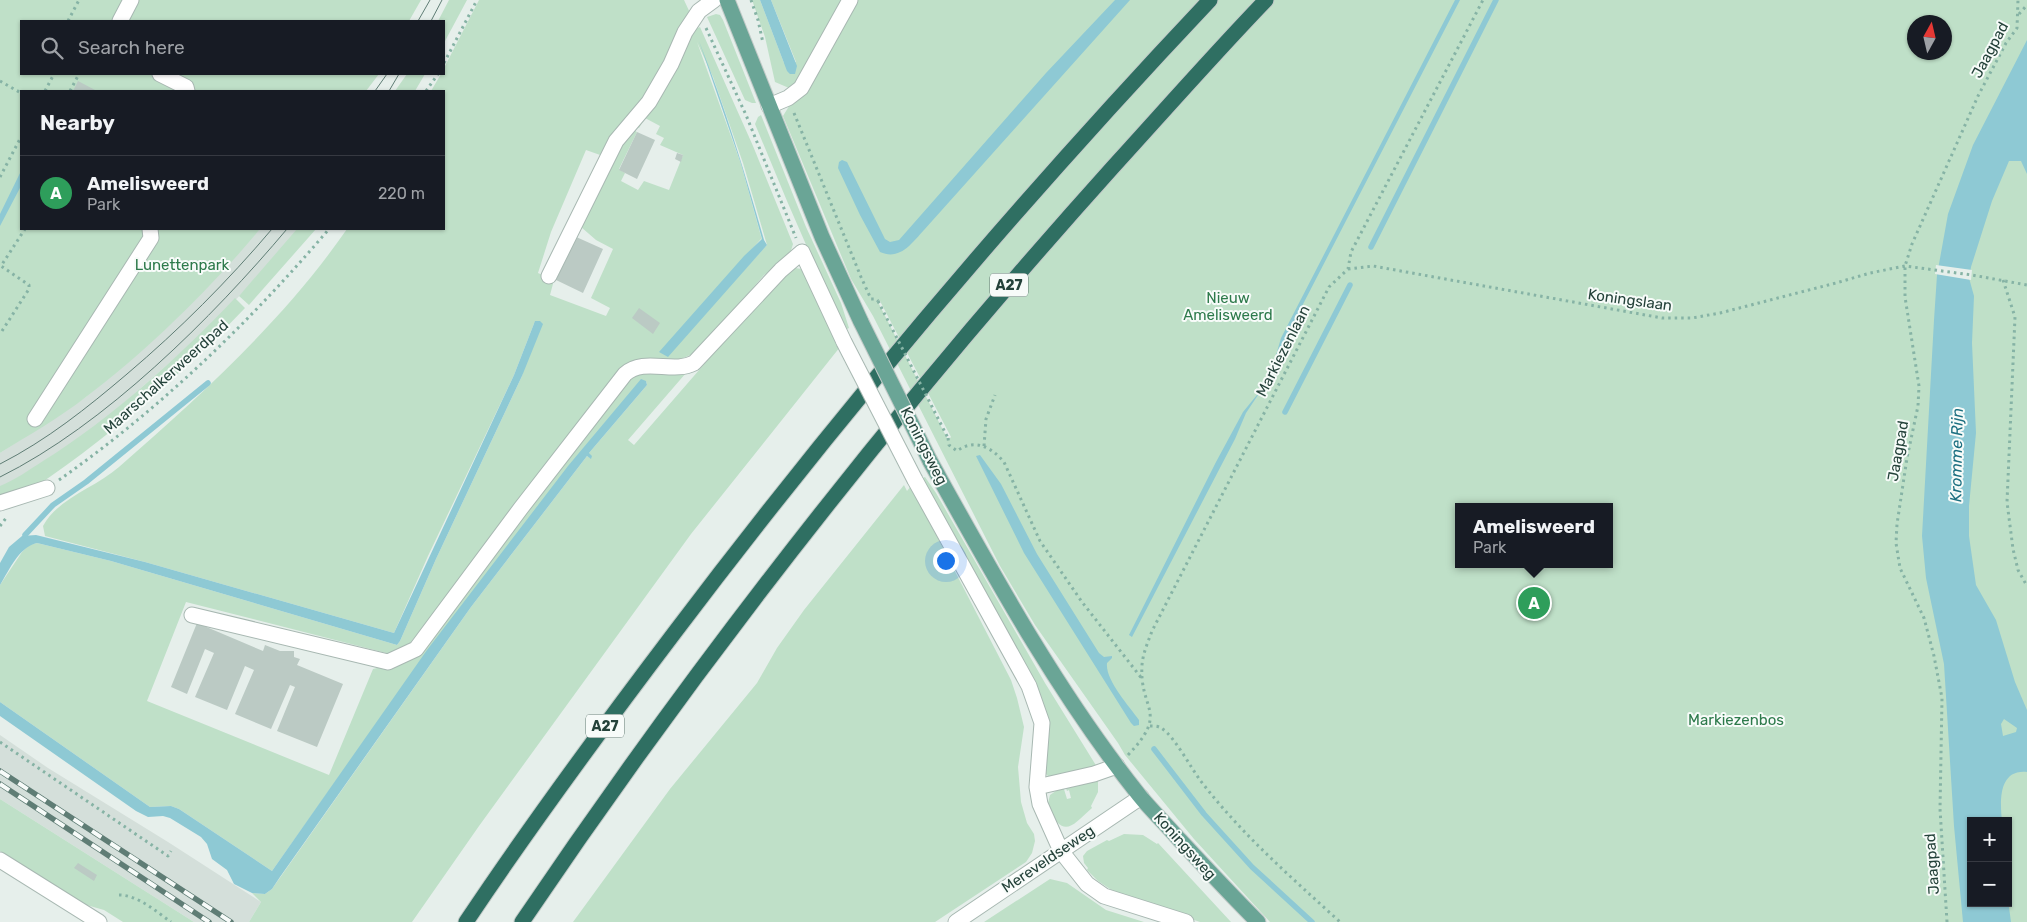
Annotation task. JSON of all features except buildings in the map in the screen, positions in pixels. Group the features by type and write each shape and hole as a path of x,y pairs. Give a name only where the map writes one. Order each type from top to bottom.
{"highway":[{"name":"A27","path":"466,922 521,842 635,685 810,458 955,282 1052,171 1210,0"},
{"name":"A27","path":"522,922 686,689 848,478 1056,230 1266,0"}],"main road":[{"name":"Koningsweg","path":"727,0 822,237 861,322 930,461 998,583 1056,676 1117,766 1141,797 1223,887 1258,922"}],"street":[{"path":"121,20 131,0"},
{"path":"549,276 616,141 649,102 671,64 685,32 699,11 714,0"},
{"path":"769,106 788,98 801,88 850,0"},
{"path":"162,75 186,87 187,90"},
{"path":"35,419 151,238 150,230"},
{"path":"192,615 388,662 416,649 521,508 625,374 632,368 649,366 687,367 694,363 781,270 802,252"},
{"name":"Koningsweg","path":"802,252 844,342 915,480 1029,686 1042,722 1037,787 1040,804 1061,851 1088,884 1104,896 1186,922"},
{"path":"5,508 47,488"},
{"path":"1037,787 1094,774 1117,766"},
{"name":"Mereveldseweg","path":"956,922 1141,797"},
{"path":"0,860 99,922"}],"path":[{"path":"69,20 79,0"},
{"path":"445,61 477,0"},
{"path":"1348,269 1351,252 1483,0"},
{"path":"2018,0 2018,15"},
{"name":"Jaagpad","path":"1947,922 1940,809 1942,698 1924,618 1900,568 1896,543 1907,458 1918,406 1919,386 1905,297 1905,266 1912,244 1978,96 2006,43 2017,28 2018,15 2027,4"},
{"path":"699,11 746,115 802,252"},
{"path":"46,90 53,75"},
{"path":"71,90 78,75"},
{"path":"427,90 437,75"},
{"path":"0,81 20,92"},
{"path":"788,98 871,299 878,301 948,438 949,445 957,451 974,444 984,446 995,452 1004,462 1040,541 1082,602 1128,664 1143,680"},
{"path":"0,177 20,139"},
{"path":"2,331 29,289 29,285 1,266 24,230"},
{"name":"Maarschalkerweerdpad","path":"47,488 129,427 213,354 262,303 327,230"},
{"name":"Koningslaan","path":"1348,269 1373,266 1662,318 1692,318 1720,313 1836,283 1870,272 1905,266 2027,285"},
{"name":"Markiezenlaan","path":"1150,726 1151,711 1143,680 1142,666 1152,631 1329,286 1348,269"},
{"path":"2003,280 2015,318 2007,502 2013,549 2018,570 2027,586"},
{"path":"984,446 986,419 996,395"},
{"path":"0,521 5,508"},
{"path":"1117,766 1140,742 1150,726 1161,727 1168,733 1199,780 1250,839 1340,922"},
{"path":"0,742 168,856 171,852"},
{"path":"119,895 136,900 171,922"}],"shaded area":[{"path":"259,230 298,230 280,253 210,327 116,410 73,445 0,489 0,453 86,397 137,354"},
{"path":"0,735 48,768 261,902 249,922 194,922 0,799"}],"green space":[{"name":"Lunettenpark","path":"0,0 421,0 410,20 20,20 20,75 378,75 367,90 20,90 20,230 259,230 200,296 132,360 76,405 0,453"},
{"path":"449,0 467,0 445,41 445,20 439,20"},
{"path":"479,0 684,0 691,15 665,66 603,156 586,150 551,232 538,273 554,280 550,295 606,316 610,308 591,298 613,249 596,240 581,227 586,208 632,129 637,132 619,169 625,173 621,181 638,190 644,181 669,190 683,155 660,145 664,138 656,134 660,126 645,118 639,128 635,126 691,31 700,27 753,146 793,244 789,257 764,275 700,349 693,354 676,360 631,364 406,648 390,654 186,602 147,701 329,775 373,669 401,662 635,372 686,373 628,440 634,445 766,293 795,268 802,269 840,347 691,534 479,826 412,922 249,922 261,902 252,893 265,894 272,889 471,607 587,456 590,458 589,453 647,385 646,381 411,675 272,871 179,809 171,806 150,807 0,702 0,585 22,552 29,545 37,543 111,561 397,645 522,376 535,321 514,375 428,556 394,633 145,562 45,536 43,526 58,508 119,467 211,384 269,325 323,262 346,230 445,230 445,90 432,90 440,75 445,75 445,66","holes":["697,42 713,77 743,163 767,245 735,280 660,352 762,240 741,164"]},
{"name":"Nieuw Amelisweerd","path":"752,0 760,0 784,63 796,62 771,0 2027,0 2027,922 1270,922 1194,839 1125,755 1035,625 1000,566 873,316 851,279 783,116 791,103 789,88 775,82 765,37","holes":["880,301 951,437 947,438 879,304"]},
{"path":"716,14 720,15 723,20 756,103 745,100 707,17"},
{"path":"406,75 424,75 416,90 396,90"},
{"path":"761,115 806,227 841,303 849,328 847,329 821,279 755,124"},
{"path":"296,230 315,230 249,305 239,296"},
{"path":"235,298 245,308 189,364 98,442 0,510 0,486 22,475 69,444 144,386"},
{"path":"925,477 1045,683 1097,767 1049,777 1044,772 1046,737 927,490 923,478"},
{"path":"904,485 907,491 911,486 1011,680 1017,698 1024,727 1018,767 1021,802 1035,841 1032,853 1026,862 935,922 573,922 670,789 757,683 777,648 804,610"},
{"path":"1098,778 1098,792 1091,806 1092,808 1068,827 1058,823 1047,807 1050,795 1063,786 1067,799 1071,798 1069,790 1067,791 1065,786"},
{"path":"0,799 194,922 123,922 104,910 83,904 0,851"},
{"path":"1124,834 1143,835 1158,843 1231,922 1200,922 1116,893 1098,881 1087,870 1088,868 1084,863 1083,856 1087,851 1107,840 1109,841"},
{"path":"1050,879 1067,883 1106,910 1144,922 984,922"}],"water":[{"path":"760,0 771,0 797,66 795,74 790,74 787,71"},
{"path":"1115,0 1130,0 915,240 900,252 887,254 880,252 838,168 839,162 842,160 847,162 885,239 890,242 899,240 1046,73"},
{"path":"1455,0 1460,0 1284,341 1274,371 1246,413 1235,439 1132,637 1129,635 1216,462 1243,412 1261,390 1272,369 1281,338"},
{"name":"Kromme Rijn","path":"2027,40 2027,174 2021,161 2009,161 1992,201 1969,278 1974,296 1972,343 1976,433 1969,506 1969,536 1976,585 1996,620 2015,682 2027,710 2027,772 2018,772 2006,781 2001,796 2002,817 1967,817 1967,907 2009,907 2011,922 1963,922 1954,826 1944,664 1926,578 1922,536 1937,275 1948,214 1973,145","holes":["2004,719 2017,728 2016,732 2003,736 2001,724"]},
{"path":"699,41 726,115 767,245 668,357 659,352 744,256 762,239 741,164"},
{"path":"20,173 20,188 0,226 0,214"},
{"path":"535,321 540,321 543,324 522,376 397,645 111,561 37,543 20,554 0,585 0,563 9,547 22,536 36,535 145,562 394,633 514,375"},
{"path":"641,379 646,381 647,385 589,453 592,456 591,459 587,456 471,607 272,889 265,894 252,893 234,884 227,870 212,859 207,844 201,837 170,818 163,816 148,817 136,811 0,716 0,702 150,807 171,806 179,809 272,871 427,650 568,466"},
{"path":"980,455 1001,484 1037,554 1099,653 1104,657 1112,656 1107,663 1107,670 1118,693 1139,720 1139,725 1134,726 1131,723 1024,553 976,456"}],"pier":[{"path":"1936,265 1972,270 1971,280 1935,274"}],"waterway":[{"path":"1371,247 1496,0"},
{"path":"1285,412 1350,285"},
{"path":"25,535 53,505 86,482 208,383"},
{"path":"1154,749 1204,814 1252,867 1312,922"}],"tram line":[{"path":"419,20 430,0"},
{"path":"432,20 442,0"},
{"path":"376,90 386,75"},
{"path":"390,90 398,75"},
{"path":"0,464 34,445 66,423 127,374 202,304 271,230"},
{"path":"0,477 79,429 155,367 225,298 286,230"}],"railway":[{"path":"0,771 231,922"},
{"path":"0,784 209,922"}],"place":[{"name":"Amelisweerd","path":"1534,603"}],"park label":[{"name":"Markiezenbos","path":"1736,720"}]}
